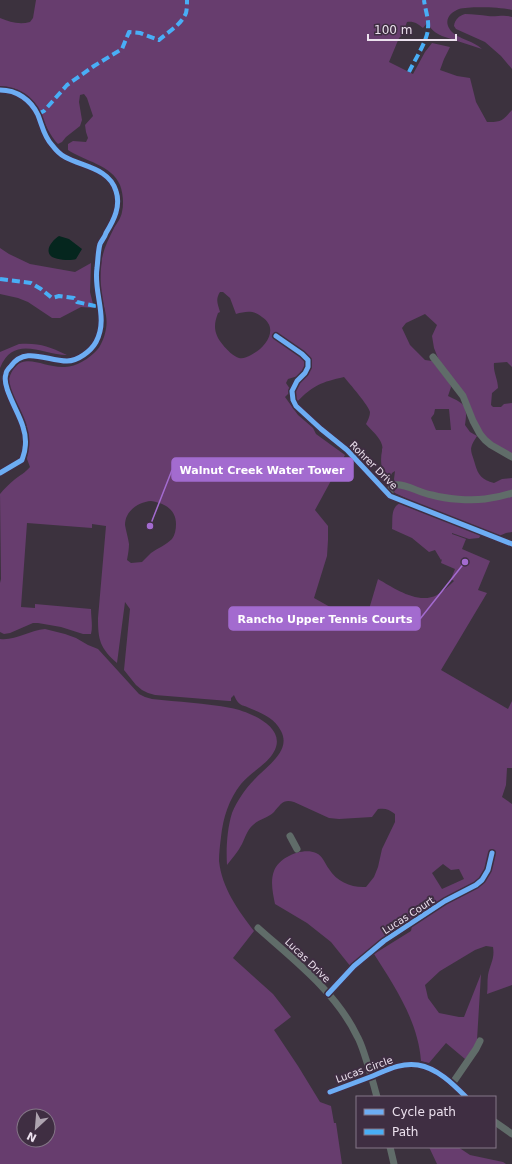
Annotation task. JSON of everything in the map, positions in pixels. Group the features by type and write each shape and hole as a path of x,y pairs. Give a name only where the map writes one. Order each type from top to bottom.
{"street":[{"path":"0,90 15,93 28,100 38,114 45,134 51,145 64,157 99,171 111,180 116,190 118,201 117,212 100,244 95,277 101,311 101,331 95,343 87,353 78,358 68,361 27,355 15,360 5,374 6,384 23,427 25,448 22,460 0,473"},
{"name":"Rohrer Drive","path":"276,336 308,360 308,366 305,373 297,381 292,390 293,400 296,406 321,430 347,450 390,496 512,544"},
{"path":"433,357 463,396 480,434 491,445 512,457"},
{"path":"390,496 391,487 393,484 403,485 430,495 471,500 484,500 512,494"},
{"path":"290,836 297,849"},
{"name":"Lucas Court","path":"328,994 354,966 384,941 445,901 476,885 482,880 488,870 492,853"},
{"name":"Lucas Drive","path":"258,928 307,971 347,1017 358,1037 378,1096"},
{"path":"452,1084 480,1041"},
{"name":"Lucas Circle","path":"330,1092 392,1067 418,1064 434,1070 465,1096"},
{"path":"496,1123 512,1134"},
{"path":"390,1148 394,1164"}],"shaded area":[{"path":"36,0 512,0 512,10 501,8 470,7 456,10 449,16 447,22 449,28 455,35 474,43 482,49 442,36 433,31 427,23 423,28 416,23 407,22 389,62 413,74 425,52 432,43 450,47 440,70 457,76 470,78 476,102 487,122 496,122 501,120 512,110 512,367 507,362 494,363 498,388 492,393 491,405 493,407 501,407 504,404 512,403 512,455 487,439 480,430 438,358 434,348 432,336 437,325 425,314 406,323 402,328 410,345 425,360 432,361 450,384 451,387 448,396 462,403 464,406 466,413 465,425 470,432 477,436 472,444 471,450 479,474 484,479 494,483 502,479 512,478 512,532 499,536 419,505 395,493 395,471 392,473 390,478 387,479 383,473 381,442 366,424 370,415 369,409 344,377 318,385 297,402 295,393 311,362 298,376 288,379 286,383 290,389 289,393 285,397 298,415 313,428 316,434 345,455 315,510 328,526 328,540 327,556 314,598 364,626 378,579 399,591 414,597 422,598 430,598 437,595 454,581 451,579 455,569 441,563 442,559 441,560 435,550 429,552 412,538 392,529 393,511 400,503 481,535 479,538 469,539 452,533 466,539 462,549 490,561 478,590 487,593 441,670 508,709 512,701 512,768 507,768 506,785 502,797 512,804 512,985 487,994 488,975 493,958 493,947 486,946 475,950 440,971 425,985 428,998 439,1013 464,1017 481,974 477,1040 472,1052 465,1059 446,1043 429,1063 421,1061 419,1046 410,1018 390,979 374,954 411,931 412,926 351,967 331,942 307,923 275,904 272,883 274,871 281,861 298,852 311,851 318,854 332,874 341,881 350,885 366,887 374,877 378,867 382,849 395,822 395,814 389,810 378,809 372,817 339,819 329,818 294,802 287,801 272,814 258,821 251,827 237,852 227,865 227,839 232,813 247,787 276,758 280,752 283,746 281,731 275,722 267,716 241,705 234,695 231,698 231,701 229,701 155,695 142,690 124,670 130,609 125,602 117,663 111,658 101,643 98,618 106,526 92,524 92,528 27,523 21,607 35,608 35,604 91,609 91,634 83,634 61,627 38,623 33,623 10,633 4,634 0,632 0,494 10,483 30,467 27,459 28,447 8,383 12,371 17,365 24,362 56,367 69,367 87,359 99,347 106,331 106,315 102,299 100,275 102,260 104,251 121,216 123,206 120,185 116,178 104,168 68,150 68,144 73,141 86,142 88,138 85,125 93,116 87,98 84,94 80,95 79,102 82,120 80,126 58,144 37,107 24,93 0,86 0,18 11,22 22,23 30,22 33,18","holes":["220,292 223,292 230,298 236,314 253,312 267,322 270,327 268,338 256,352 244,358 240,358 233,355 220,341 215,330 215,322 218,313 220,312 217,302","435,409 449,409 451,430 436,430 431,418","151,501 160,503 172,511 175,519 175,532 172,539 151,553 142,562 131,563 127,560 129,550 125,525 127,515 137,505","443,864 451,870 459,869 464,879 442,889 432,873"]},
{"path":"465,14 512,17 512,69 501,56 485,42 456,29 454,26 456,20"},
{"path":"59,236 69,239 82,249 76,259 62,260 50,255 49,247"},
{"path":"0,248 30,264 75,272 91,263 90,292 94,308 81,307 60,318 52,318 28,302 0,294"},
{"path":"19,344 44,346 67,355 39,350 21,349 13,352 6,358 0,368 0,352"},
{"path":"45,629 65,634 98,649 139,694 145,697 211,705 246,712 262,720 274,732 277,739 276,747 273,753 270,758 245,779 233,796 227,809 222,830 219,861 223,880 237,907 254,931 233,958 273,994 291,1017 274,1030 320,1102 331,1106 334,1123 336,1123 342,1164 0,1164 0,639 11,638"},
{"path":"429,1148 460,1148 470,1155 503,1162 506,1164 437,1164"}],"marked path":[{"path":"38,114 44,111 67,85 122,49 129,32 140,33 159,40 178,25 184,17 186,13 187,0"},
{"path":"409,72 427,33 428,21 424,0"},
{"path":"0,279 31,283 52,298 59,296 74,298 77,302 100,307"}],"cycle path":[{"path":"0,90 6,90 18,94 27,100 38,115 49,142 65,157 95,169 108,177 113,183 118,202 116,213 100,244 99,250 96,277 101,315 100,333 96,342 88,352 71,361 30,356 17,360 8,370 5,379 6,386 23,427 25,451 22,460 0,473"},
{"path":"276,336 308,360 308,367 305,373 297,381 292,391 293,400 296,406 347,450 390,496 512,544"},
{"path":"328,994 354,966 384,941 445,901 476,885 482,880 488,870 492,853"},
{"path":"330,1092 393,1068 412,1064 432,1069 450,1082 465,1096"}],"place":[{"name":"Walnut Creek Water Tower","path":"150,526"},
{"name":"Rancho Upper Tennis Courts","path":"465,562"}]}
